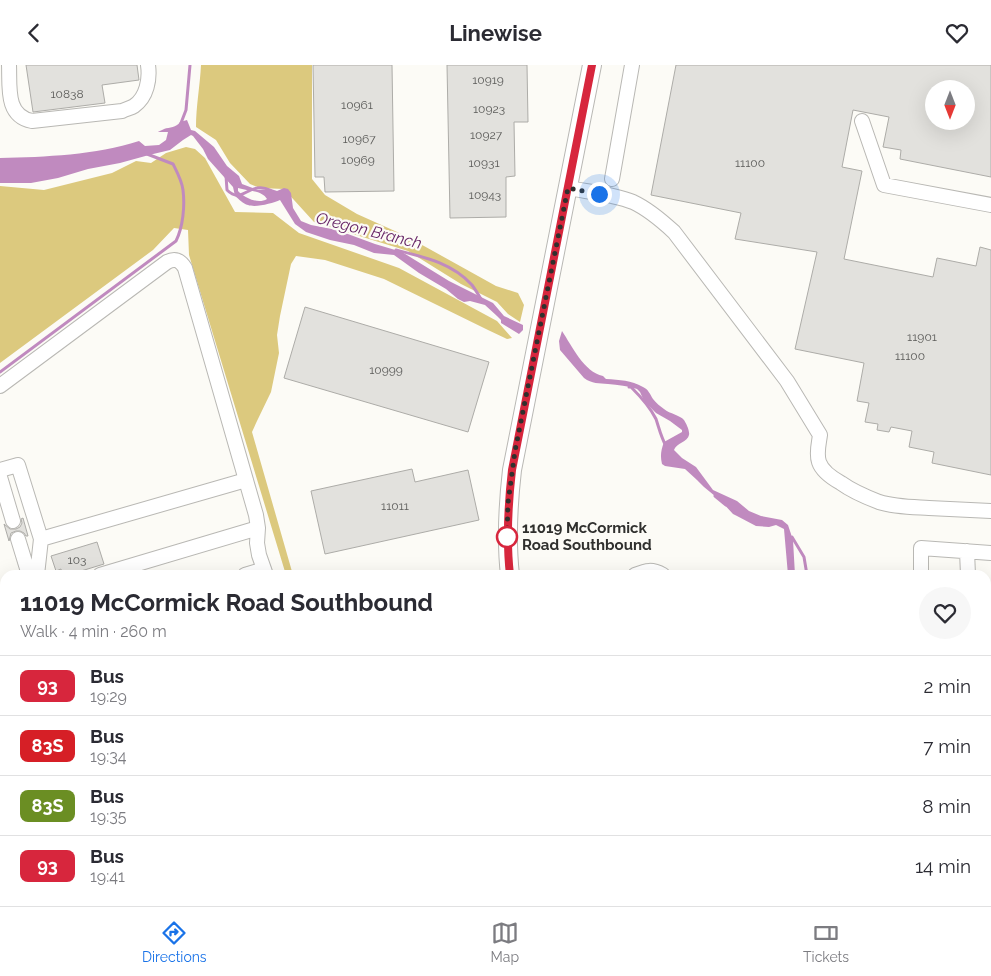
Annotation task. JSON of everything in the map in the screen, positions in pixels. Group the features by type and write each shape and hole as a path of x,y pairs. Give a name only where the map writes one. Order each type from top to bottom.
{"main road":[{"path":"510,570 507,541 512,470 592,65"}],"street":[{"path":"9,65 11,102 15,111 24,120 32,121 122,111 134,106 141,99 147,86 149,77 148,65"},
{"path":"612,179 632,65"},
{"path":"862,121 884,185 991,205"},
{"path":"568,188 632,202 661,219 674,232 787,381 820,435 817,455 819,463 826,473 848,488 878,501 894,505 918,508 991,511"},
{"path":"0,386 167,262 178,260 184,268 256,515 258,528 257,543 264,570"},
{"path":"0,470 18,465 41,539 38,570"},
{"path":"0,477 13,521"},
{"path":"41,539 246,480"},
{"path":"117,570 258,528"},
{"path":"18,539 27,570"},
{"path":"921,570 920,548 991,553"},
{"path":"967,551 968,570"}],"shaded area":[{"path":"201,65 312,65 312,179 325,195 357,214 406,236 496,286 518,293 524,305 520,322 508,314 497,302 461,284 408,251 314,222 284,189 260,188 250,184 230,163 216,140 196,127"},
{"path":"187,120 191,130 195,131 214,147 227,166 239,176 242,184 258,190 271,189 277,191 284,188 288,189 291,193 293,208 301,221 337,230 402,252 449,281 493,303 504,316 523,325 523,330 519,334 501,323 501,320 485,305 470,301 464,302 458,299 394,255 374,253 354,245 306,232 295,224 280,200 260,206 244,204 235,196 233,187 208,159 203,149 191,135 170,150 120,163 31,183 0,183 0,158 53,156 88,152 139,141 145,146 159,145 166,140 168,132 158,132 175,126","holes":["238,188 258,192 267,199 260,201 250,199 238,191"]},
{"path":"186,147 195,149 205,158 235,212 273,213 299,233 399,268 497,321 512,338 507,339 384,279 325,260 296,256 291,264 280,316 277,335 279,353 271,392 252,432 292,570 284,570 189,255 188,230 174,228 153,250 0,363 0,186 44,190 112,173 136,161 151,163 166,153"},
{"path":"562,331 579,358 596,374 606,379 630,382 645,388 666,411 684,420 689,435 674,450 696,467 713,490 737,501 749,511 761,516 782,520 788,525 793,540 795,570 788,570 784,529 776,525 769,527 756,526 733,514 685,469 662,464 661,453 664,442 682,432 682,430 656,413 644,401 637,389 596,383 584,378 560,350 559,341"}],"building":[{"path":"26,65 137,65 139,80 102,85 105,103 33,112"},
{"path":"313,65 392,65 394,191 325,192 324,177 315,177"},
{"path":"447,65 527,65 528,122 514,122 515,176 506,177 506,217 450,218"},
{"path":"676,65 991,65 991,177 900,159 901,150 883,147 889,117 853,110 842,167 862,171 844,259 933,277 937,258 976,266 980,247 991,250 991,475 932,463 934,452 909,447 912,431 891,427 889,432 877,430 878,424 865,422 869,403 857,401 864,363 795,349 817,252 735,239 741,213 651,195"},
{"path":"305,307 489,362 468,432 284,378"},
{"path":"412,469 415,482 468,470 479,520 325,554 311,491"},
{"path":"23,518 28,536 20,531 16,531 11,533 9,541 4,524 10,529 16,529 20,527 21,519"},
{"path":"97,542 104,564 84,570 56,570 51,556"}],"waterway":[{"path":"181,123 186,110 190,65"},
{"path":"0,372 176,241 184,209 182,183 173,164 147,154"},
{"name":"Oregon Branch","path":"226,176 227,190 235,195 259,188 270,190"},
{"name":"Oregon Branch","path":"396,250 417,255 456,271 472,285 481,299"},
{"name":"Oregon Branch","path":"629,387 651,410 666,446"},
{"name":"Oregon Branch","path":"715,496 726,505"},
{"name":"Oregon Branch","path":"792,537 804,557 806,570"}],"bus line":[{"name":"93","path":"509,570 507,541 508,503 512,470 592,65"}],"place":[{"name":"11019 McCormick Road Southbound","path":"507,537"}],"route":[{"path":"507,537 508,503 515,451 568,188 599,194"}]}
